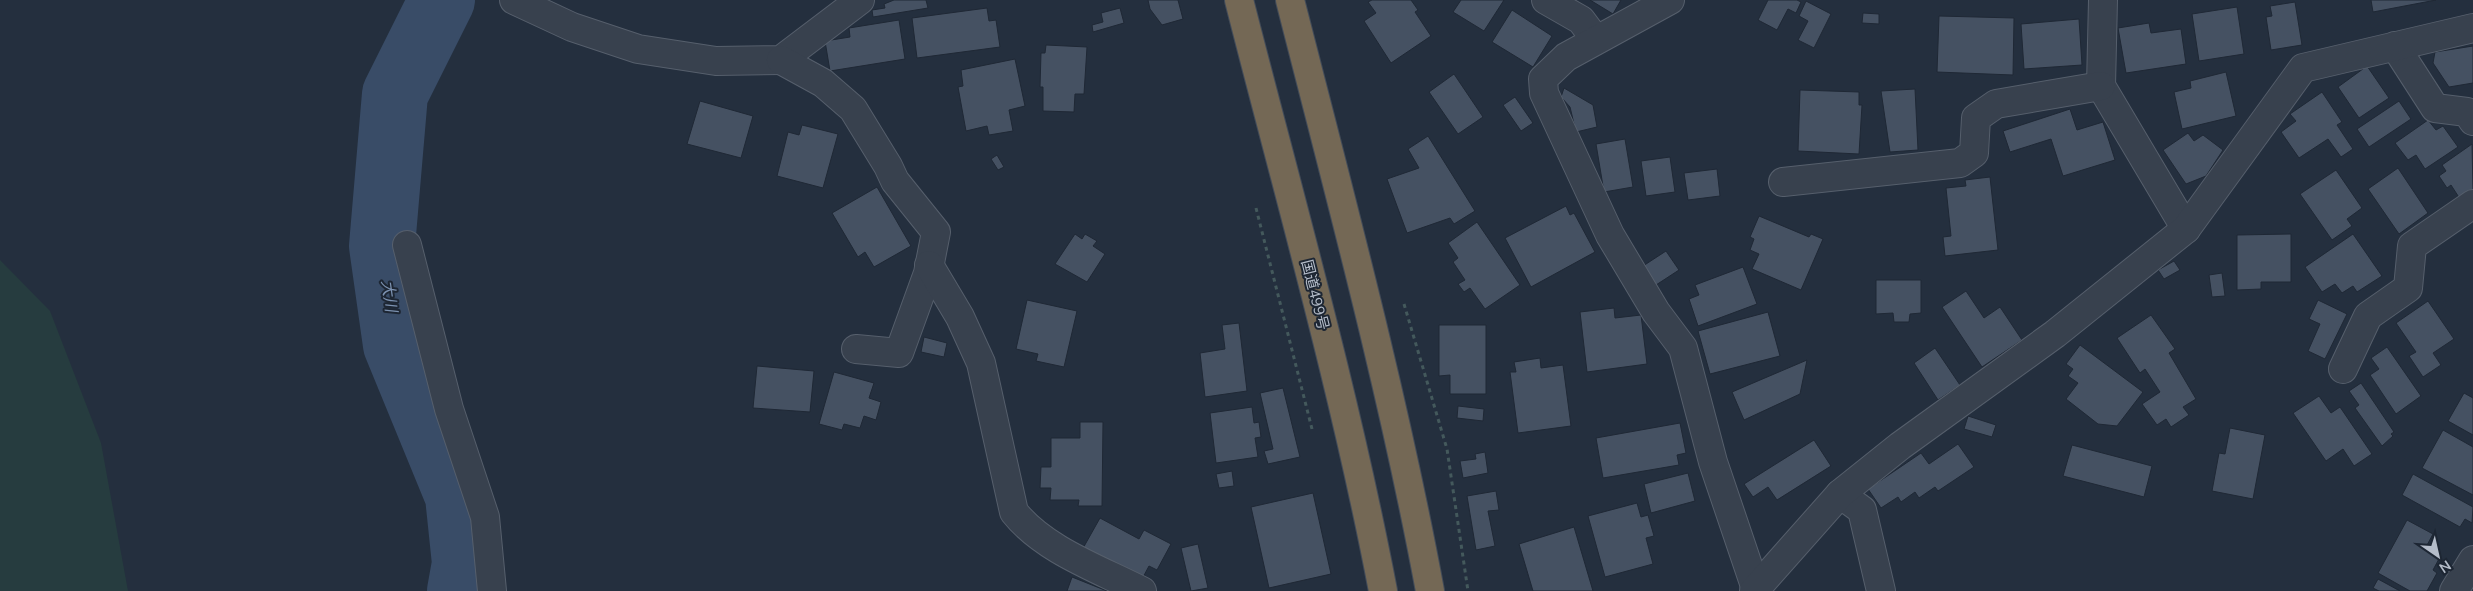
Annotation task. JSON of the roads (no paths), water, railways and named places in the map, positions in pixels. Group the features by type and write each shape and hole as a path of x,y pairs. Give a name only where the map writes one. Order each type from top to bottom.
{"highway":[{"name":"国道499号","path":"1239,0 1326,340 1367,510 1383,591"},
{"path":"1290,0 1374,328 1414,505 1430,591"}],"street":[{"path":"514,0 572,26 638,49 716,61 781,60 823,83 853,109 888,166 895,182 936,232 929,264 899,353 856,349"},
{"path":"781,60 860,0"},
{"path":"1546,0 1581,20 1596,40"},
{"path":"1670,0 1566,57 1543,80 1544,93 1610,235 1656,312 1683,348 1713,462 1755,590"},
{"path":"2103,0 2100,86 2186,229"},
{"path":"1755,590 1840,494 1900,446 2055,334 2186,229 2303,68 2473,28"},
{"path":"2395,46 2435,108 2467,112 2473,121"},
{"path":"1783,182 1960,163 1974,153 1976,118 1996,104 2100,86"},
{"path":"2343,369 2368,316 2408,288 2412,246 2473,204"},
{"path":"407,245 450,410 485,517 492,591"},
{"path":"929,264 960,317 981,363 1014,512 1026,528 1061,550 1142,591"},
{"path":"1840,494 1862,510 1880,591"},
{"path":"2454,591 2473,560"}],"waterway":[{"name":"大川","path":"442,0 395,94 382,246 396,345 458,496 465,563 460,591"}]}
